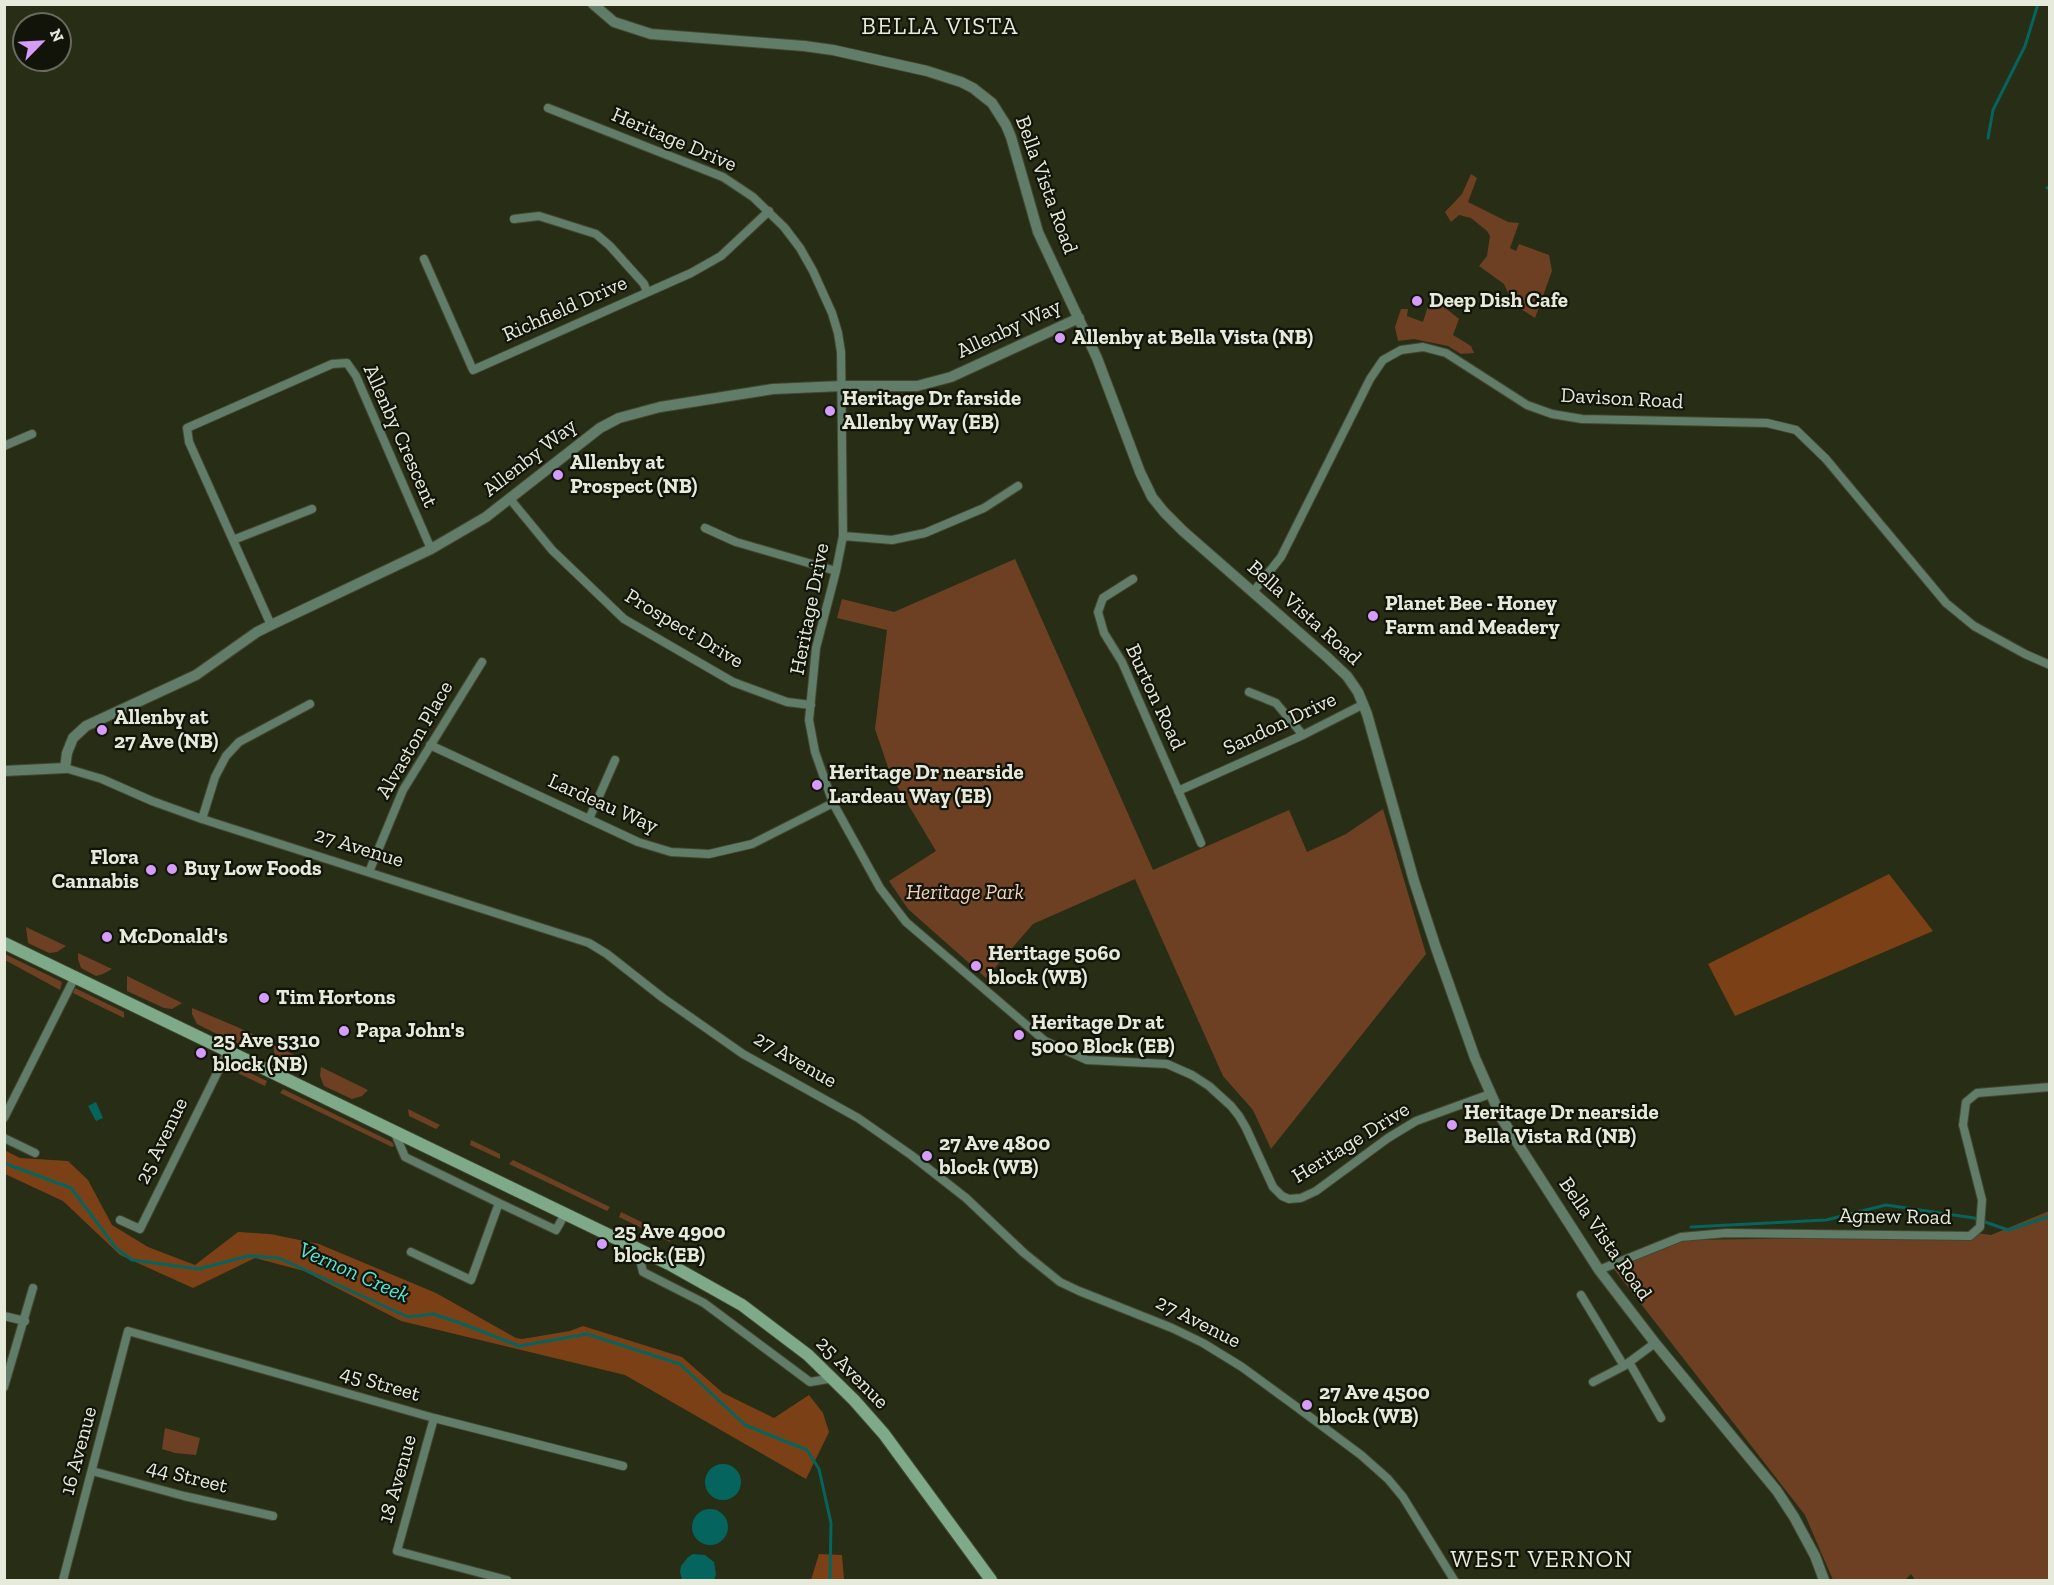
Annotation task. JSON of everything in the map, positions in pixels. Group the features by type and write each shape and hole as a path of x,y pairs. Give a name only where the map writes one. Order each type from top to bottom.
{"main road":[{"name":"25 Avenue","path":"4,943 637,1248 700,1280 742,1305 784,1336 831,1376 884,1434 991,1581"}],"street":[{"name":"Bella Vista Road","path":"592,4 614,22 651,34 781,44 833,51 927,71 973,88 992,104 1006,125 1038,232 1079,318 1152,497 1164,513 1183,531 1347,676 1359,692 1432,937 1490,1094 1516,1143 1599,1270 1655,1343 1777,1491 1803,1532 1824,1581"},
{"name":"Heritage Drive","path":"548,108 723,177 753,197 769,211 800,248 832,313 840,343 843,536 816,648 809,720 815,752 833,803 880,888 906,922 1045,1041 1087,1060 1167,1064 1192,1075 1209,1086 1239,1116 1273,1186 1282,1196 1295,1199 1308,1195 1401,1130 1423,1119 1490,1094"},
{"name":"Richfield Drive","path":"424,260 473,370 691,273 721,256 769,211"},
{"path":"514,219 539,216 596,234 644,284 647,292"},
{"name":"Allenby Way","path":"65,768 67,753 73,738 86,726 196,675 257,632 431,549 486,517 600,428 619,418 660,407 773,389 918,386 951,377 1079,318"},
{"name":"Davison Road","path":"1253,592 1281,557 1370,379 1383,360 1401,350 1423,347 1446,353 1527,405 1552,414 1582,419 1767,423 1796,430 1826,459 1946,603 1974,626 2049,665"},
{"name":"Allenby Crescent","path":"271,625 189,442 187,428 332,364 347,363 356,376 431,549"},
{"path":"4,446 32,434"},
{"path":"843,536 892,540 925,533 984,507 1018,486"},
{"name":"Prospect Drive","path":"510,499 552,550 624,619 733,682 787,702 811,705"},
{"path":"233,540 312,509"},
{"path":"705,528 736,542 836,571"},
{"name":"Burton Road","path":"1134,579 1103,598 1098,612 1104,633 1122,662 1200,843"},
{"name":"Alvaston Place","path":"369,872 403,790 482,662"},
{"path":"1249,692 1276,703 1303,735"},
{"path":"202,819 215,777 226,756 239,742 310,704"},
{"name":"Sandon Drive","path":"1178,791 1303,735 1364,704"},
{"name":"Lardeau Way","path":"430,745 639,842 671,852 709,854 752,843 833,803"},
{"path":"589,819 615,760"},
{"name":"27 Avenue","path":"4,771 65,768 102,779 152,801 202,819 589,943 743,1054 858,1118 911,1155 966,1198 1030,1259 1060,1282 1172,1328 1223,1354 1361,1455 1388,1479 1403,1497 1454,1581"},
{"path":"4,1118 75,977"},
{"name":"25 Avenue","path":"120,1220 140,1229 228,1051"},
{"name":"Agnew Road","path":"1599,1270 1681,1237 1726,1233 1971,1236 1980,1227 1982,1200 1963,1125 1966,1102 1977,1093 2049,1087"},
{"path":"394,1131 405,1157 499,1203 556,1230 565,1214"},
{"path":"4,1138 35,1153"},
{"path":"411,1252 471,1280 499,1203"},
{"name":"25 Avenue","path":"637,1248 643,1272 704,1303 810,1382 828,1379"},
{"path":"4,1387 33,1288"},
{"path":"1581,1295 1661,1418"},
{"path":"4,1316 25,1321"},
{"name":"45 Street","path":"128,1331 434,1418 622,1466"},
{"name":"16 Avenue","path":"63,1581 128,1331"},
{"path":"1593,1382 1626,1364 1655,1343"},
{"name":"18 Avenue","path":"434,1418 397,1551 507,1581"},
{"name":"44 Street","path":"92,1471 184,1496 273,1516"}],"green space":[{"path":"1471,174 1477,178 1468,202 1508,222 1519,223 1510,248 1516,251 1519,244 1549,255 1552,271 1535,318 1521,309 1524,301 1515,296 1512,301 1504,284 1479,266 1487,256 1490,236 1487,231 1471,218 1459,215 1451,222 1445,212 1462,194"},
{"path":"1439,303 1459,319 1453,335 1471,346 1474,353 1461,354 1448,346 1414,339 1398,341 1395,327 1401,309 1408,309 1407,316 1423,322 1428,306"},
{"name":"Heritage Park","path":"1015,559 1153,870 1289,810 1307,852 1346,834 1383,809 1426,954 1271,1149 1253,1110 1223,1076 1135,879 1033,924 986,978 908,909 889,881 936,851 891,776 875,729 887,630 837,618 842,599 894,612"},
{"path":"26,927 66,946 57,952 49,953 28,943"},
{"path":"78,953 112,969 96,976 81,968"},
{"path":"5,954 62,982 60,990 5,960"},
{"path":"127,976 182,1003 172,1009 164,1008 127,991"},
{"path":"75,988 124,1012 124,1018 73,993"},
{"path":"192,1008 263,1039 253,1047 245,1048 197,1024"},
{"path":"274,1045 309,1062 302,1068 291,1070 277,1061 274,1055"},
{"path":"229,1063 267,1081 265,1086 227,1068"},
{"path":"321,1067 368,1090 362,1096 352,1099 324,1086 320,1076"},
{"path":"283,1089 392,1142 394,1146 280,1093"},
{"path":"408,1109 440,1125 436,1129 409,1116"},
{"path":"471,1140 500,1154 500,1159 470,1145"},
{"path":"513,1160 610,1207 607,1211 509,1164"},
{"path":"2049,1211 2049,1580 1915,1580 1911,1574 1905,1580 1833,1580 1805,1515 1610,1264 1682,1240 1972,1236 1976,1233 1991,1235"},
{"path":"621,1212 672,1237 670,1242 619,1217"},
{"path":"165,1428 200,1438 196,1455 162,1449"}],"shaded area":[{"path":"1889,874 1933,931 1735,1016 1708,964"},
{"path":"4,1150 20,1158 68,1161 88,1180 112,1225 148,1247 195,1265 238,1232 270,1234 319,1244 436,1293 516,1338 570,1331 583,1326 682,1357 723,1393 774,1418 809,1395 823,1413 829,1432 806,1479 625,1375 401,1321 304,1271 255,1258 193,1288 120,1255 63,1201 5,1174"},
{"path":"819,1554 842,1555 844,1580 811,1580"}],"water":[{"path":"96,1102 103,1118 96,1121 88,1106"},
{"path":"723,1464 736,1469 741,1482 736,1495 723,1500 710,1495 705,1482 710,1469"},
{"path":"710,1509 723,1514 728,1527 723,1540 710,1545 697,1540 692,1527 697,1514"},
{"path":"693,1554 705,1555 714,1562 716,1574 714,1580 682,1580 681,1566"}],"waterway":[{"path":"1988,138 1993,110 2025,46 2038,4"},
{"name":"Vernon Creek","path":"4,1163 71,1188 116,1248 132,1260 199,1269 248,1256 279,1258 408,1317 433,1314 519,1346 587,1334 680,1364 745,1425 807,1450 819,1469 831,1523 830,1580"},
{"path":"1691,1227 1826,1220 1886,1205 1974,1218 2008,1230 2050,1216"}],"place":[{"name":"Deep Dish Cafe","path":"1417,301"},
{"name":"Allenby at Bella Vista (NB)","path":"1060,338"},
{"name":"Heritage Dr farside Allenby Way (EB)","path":"830,411"},
{"name":"Allenby at Prospect (NB)","path":"558,475"},
{"name":"Planet Bee - Honey Farm and Meadery","path":"1373,616"},
{"name":"Allenby at 27 Ave (NB)","path":"102,730"},
{"name":"Heritage Dr nearside Lardeau Way (EB)","path":"817,785"},
{"name":"Buy Low Foods","path":"172,869"},
{"name":"Flora Cannabis","path":"151,870"},
{"name":"McDonald's","path":"107,937"},
{"name":"Heritage 5060 block (WB)","path":"976,966"},
{"name":"Tim Hortons","path":"264,998"},
{"name":"Papa John's","path":"344,1031"},
{"name":"Heritage Dr at 5000 Block (EB)","path":"1019,1035"},
{"name":"25 Ave 5310 block (NB)","path":"201,1053"},
{"name":"Heritage Dr nearside Bella Vista Rd (NB)","path":"1452,1125"},
{"name":"27 Ave 4800 block (WB)","path":"927,1156"},
{"name":"25 Ave 4900 block (EB)","path":"602,1244"},
{"name":"27 Ave 4500 block (WB)","path":"1307,1405"}],"district":[{"name":"BELLA VISTA","path":"940,27"},
{"name":"WEST VERNON","path":"1542,1560"}]}
